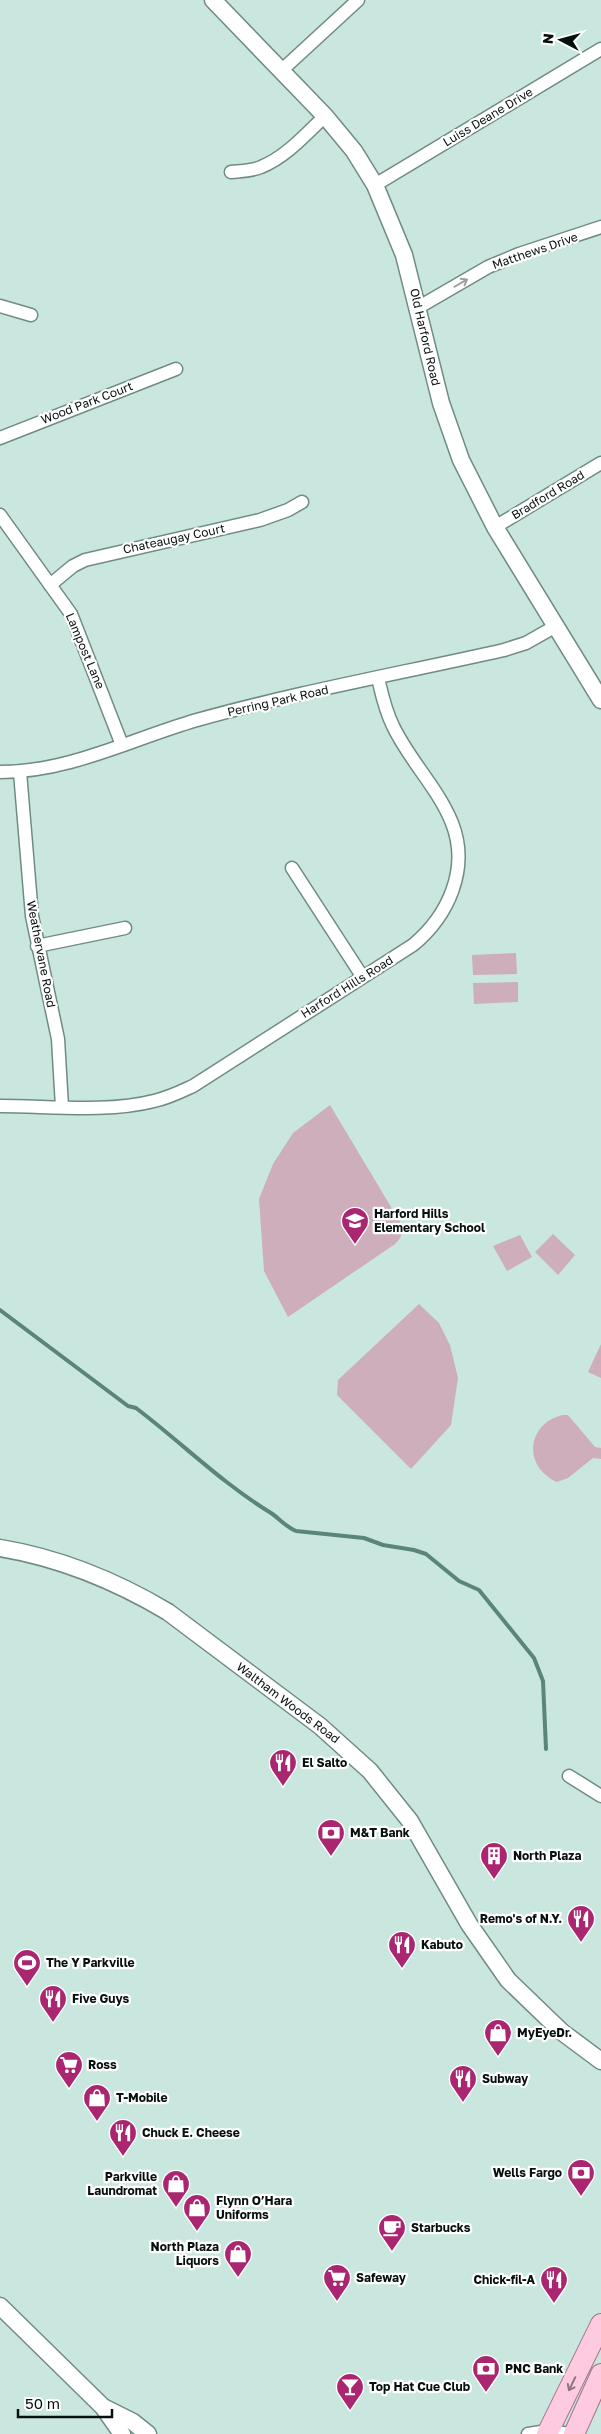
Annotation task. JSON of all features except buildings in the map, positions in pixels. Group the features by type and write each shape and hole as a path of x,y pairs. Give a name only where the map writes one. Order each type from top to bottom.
{"main road":[{"path":"548,2433 601,2324"},
{"path":"572,2434 601,2374"}],"street":[{"name":"Old Harford Road","path":"213,0 325,116 354,151 375,185 404,254 450,432 474,487 496,527 601,700"},
{"path":"282,70 358,0"},
{"name":"Luiss Deane Drive","path":"375,185 601,49"},
{"path":"231,172 260,168 272,161 290,149 325,116"},
{"name":"Matthews Drive","path":"419,307 488,267 519,254 601,227"},
{"path":"0,306 31,315"},
{"name":"Wood Park Court","path":"0,438 176,370"},
{"name":"Bradford Road","path":"496,527 601,463"},
{"name":"Chateaugay Court","path":"50,585 73,566 85,560 260,520 288,510 302,502"},
{"name":"Lampost Lane","path":"0,515 71,614 122,745"},
{"name":"Perring Park Road","path":"0,772 20,772 58,767 159,731 236,710 504,650 526,643 556,626"},
{"name":"Harford Hills Road","path":"0,1106 131,1105 171,1096 193,1086 413,945 429,932 443,913 452,895 457,876 457,839 452,823 392,725 385,707 378,678"},
{"name":"Weathervane Road","path":"20,772 28,880 37,946 58,1039 62,1106"},
{"path":"292,868 362,976"},
{"path":"37,946 124,928"},
{"name":"Waltham Woods Road","path":"0,1548 23,1552 82,1570 121,1586 151,1602 168,1612 338,1740 370,1771 410,1821 473,1932 508,1980 562,2032 601,2061"},
{"path":"569,1776 601,1796"},
{"path":"0,2306 103,2407 122,2434"},
{"path":"103,2407 133,2422 148,2434"},
{"path":"528,2434 572,2434"}],"shaded area":[{"path":"516,953 517,974 473,975 472,955"},
{"path":"518,982 518,1002 474,1004 473,983"},
{"path":"330,1105 400,1222 402,1234 395,1244 288,1317 264,1271 259,1199 273,1164 293,1133"},
{"path":"553,1234 575,1255 558,1275 535,1252"},
{"path":"520,1235 532,1257 507,1271 493,1246"},
{"path":"419,1304 439,1323 450,1345 458,1378 451,1425 411,1469 337,1395 338,1380"},
{"path":"601,1344 601,1378 588,1372"},
{"path":"568,1415 595,1447 601,1448 601,1459 593,1458 568,1478 557,1482 546,1475 538,1466 533,1446 536,1435 542,1427 551,1420"}],"waterway":[{"path":"0,1310 128,1406 136,1408 222,1478 292,1529 364,1538 383,1545 414,1550 426,1554 459,1581 479,1590 534,1658 543,1681 546,1749"}],"place":[{"name":"Harford Hills Elementary School","path":"355,1245"},
{"name":"El Salto","path":"283,1787"},
{"name":"M&T Bank","path":"331,1857"},
{"name":"North Plaza","path":"494,1880"},
{"name":"Remo's of N.Y.","path":"581,1943"},
{"name":"Kabuto","path":"402,1969"},
{"name":"The Y Parkville","path":"27,1987"},
{"name":"Five Guys","path":"53,2023"},
{"name":"MyEyeDr.","path":"498,2057"},
{"name":"Ross","path":"69,2089"},
{"name":"Subway","path":"463,2103"},
{"name":"T-Mobile","path":"97,2122"},
{"name":"Chuck E. Cheese","path":"123,2157"},
{"name":"Wells Fargo","path":"581,2197"},
{"name":"Parkville Laundromat","path":"176,2208"},
{"name":"Flynn O’Hara Uniforms","path":"197,2232"},
{"name":"Starbucks","path":"392,2252"},
{"name":"North Plaza Liquors","path":"238,2278"},
{"name":"Safeway","path":"337,2302"},
{"name":"Chick-fil-A","path":"554,2304"},
{"name":"PNC Bank","path":"486,2393"},
{"name":"Top Hat Cue Club","path":"350,2411"}]}
